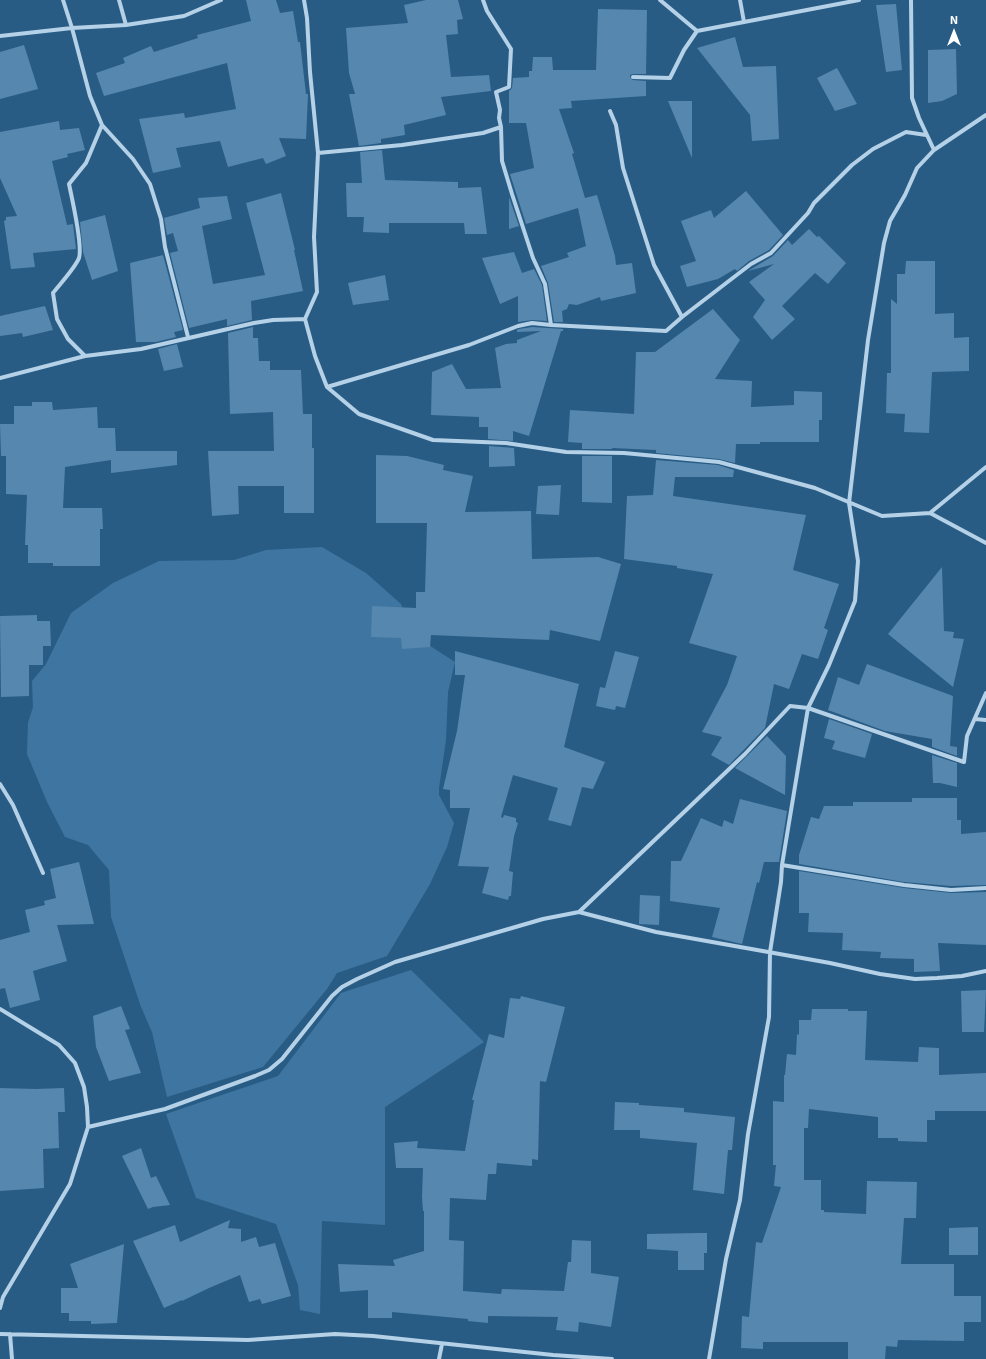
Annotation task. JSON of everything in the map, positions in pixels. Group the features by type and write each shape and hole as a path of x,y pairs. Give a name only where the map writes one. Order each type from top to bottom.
{"street":[{"path":"62,0 72,28 90,96 102,125 133,159 150,184 162,219 165,247 188,337"},
{"path":"119,0 126,26"},
{"path":"0,36 72,28 126,26 184,16 221,0"},
{"path":"304,0 307,18 310,72 318,153 314,237 316,292 305,319 315,356 327,387 359,414 433,440 506,443 566,452 624,454 720,462 815,488 882,516 930,513 986,543"},
{"path":"484,0 487,11 511,49 509,87 496,92 500,110 499,118 501,127 502,161 533,258 545,284 551,325"},
{"path":"660,0 696,31"},
{"path":"740,0 744,22"},
{"path":"633,77 670,78 684,50 696,31 859,0"},
{"path":"911,0 912,98 926,135 934,150"},
{"path":"610,111 616,125 623,168 654,265 682,317"},
{"path":"708,1359 726,1259 740,1200 748,1134 770,1017 770,952 781,882 782,865 808,708 829,664 855,600 858,561 849,503 868,340 884,243 890,221 905,195 917,168 934,150 986,115"},
{"path":"85,356 68,339 57,319 53,293 79,257 79,241 69,184 86,163 102,125"},
{"path":"318,153 402,145 483,133 501,127"},
{"path":"327,387 469,345 518,326 532,323 666,331 751,264 771,253 808,213 814,203 862,157 889,140 906,132 926,135"},
{"path":"0,378 85,356 141,349 254,323 273,320 305,319"},
{"path":"930,513 986,467"},
{"path":"579,912 745,754 790,706 808,708 964,762 967,736 986,693"},
{"path":"975,719 986,720"},
{"path":"0,784 13,805 43,873"},
{"path":"782,865 912,886 951,890 986,888"},
{"path":"88,1127 165,1109 269,1070 282,1060 332,996 342,987 356,979 395,962 543,919 579,912 656,932 770,952 880,974 915,978 962,976 986,971"},
{"path":"0,1009 59,1045 75,1063 84,1087 88,1127 70,1184 3,1297 0,1308"},
{"path":"0,1334 248,1340 335,1334 373,1336 442,1344 612,1359"},
{"path":"10,1334 12,1359"},
{"path":"439,1359 442,1344"}],"shaded area":[{"path":"322,547 366,573 401,604 410,633 455,662 448,692 446,740 439,788 439,795 454,823 447,847 430,884 387,956 337,973 327,989 263,1067 167,1097 152,1032 141,1007 111,917 109,870 88,845 65,837 47,802 27,754 28,723 33,707 32,681 46,664 71,613 113,583 159,561 234,560 266,550"},
{"path":"411,970 484,1042 385,1107 385,1225 322,1221 320,1314 300,1310 298,1285 276,1224 196,1198 166,1114 278,1076 341,993"}],"building":[{"path":"246,0 276,0 280,13 293,11 298,42 300,42 306,94 308,94 306,139 279,138 286,156 266,164 263,158 228,167 220,141 176,148 181,167 153,173 139,119 184,113 185,118 236,109 227,63 104,96 96,73 125,63 123,58 151,46 154,52 198,38 197,35 251,21"},
{"path":"426,0 458,0 463,19 457,20 458,34 446,35 451,77 489,75 491,91 441,97 446,115 404,125 405,135 381,139 381,143 359,146 349,94 355,94 349,73 346,28 408,23 404,5"},
{"path":"896,4 902,70 886,72 876,5"},
{"path":"598,9 647,10 646,74 630,75 633,80 646,81 646,96 571,101 572,108 559,109 574,153 572,154 585,198 597,195 615,256 616,265 632,263 636,293 601,301 600,297 577,305 569,304 567,309 562,311 563,322 554,322 548,283 541,266 569,257 567,253 586,246 578,208 526,224 510,174 534,168 526,123 509,123 509,91 512,88 513,78 529,77 529,71 532,71 533,57 552,57 553,70 596,70"},
{"path":"735,37 743,67 776,66 779,139 752,141 750,115 697,48"},
{"path":"24,45 38,89 0,99 0,52"},
{"path":"956,49 957,94 942,101 928,103 928,50"},
{"path":"837,68 857,104 835,111 817,78"},
{"path":"668,101 692,101 692,158"},
{"path":"59,121 60,130 79,128 85,150 67,154 68,157 52,161 67,225 73,224 76,249 33,253 35,267 11,269 4,221 6,220 6,217 17,216 0,178 0,132"},
{"path":"382,150 385,180 458,182 458,188 481,187 487,234 465,234 464,223 389,223 389,233 363,232 364,217 347,217 346,183 362,183 360,152"},
{"path":"746,191 783,235 769,250 749,261 737,271 735,269 718,279 687,287 680,266 696,261 681,221 711,210 714,218"},
{"path":"281,193 303,291 251,301 252,320 227,326 227,319 189,328 170,253 178,251 173,233 167,235 164,218 200,208 198,198 227,196 232,219 202,226 213,284 265,275 246,203"},
{"path":"509,197 519,226 509,229"},
{"path":"105,215 118,271 92,280 83,252 80,222"},
{"path":"809,229 817,237 819,236 846,263 828,284 815,273 782,306 795,319 772,340 753,317 765,300 749,282 774,264 748,271 773,256 788,240 792,245"},
{"path":"514,252 522,273 534,269 542,285 547,321 532,320 518,322 518,296 500,304 482,258"},
{"path":"163,255 183,330 174,332 176,337 156,342 136,342 130,263"},
{"path":"906,261 935,261 935,314 954,313 954,338 969,337 969,371 932,372 929,433 904,432 905,414 886,413 887,373 891,373 891,299 897,304 897,274 905,274"},
{"path":"385,275 389,300 353,305 348,283"},
{"path":"45,306 53,330 23,337 22,333 0,336 0,316"},
{"path":"713,309 740,340 715,379 752,381 751,407 794,405 794,391 822,392 822,420 819,420 819,442 760,442 760,444 736,444 735,463 719,459 656,453 656,450 612,448 582,449 582,443 568,442 570,410 634,414 636,352 655,352"},
{"path":"253,327 253,338 258,338 259,361 270,361 270,370 301,370 303,414 312,414 312,448 314,448 314,513 284,513 284,486 238,486 239,514 212,516 208,451 274,451 273,412 230,414 228,333"},
{"path":"532,327 563,329 563,331 561,331 529,436 513,431 513,441 488,439 488,427 479,427 479,417 431,415 432,372 452,364 466,389 501,388 495,348 506,344 517,343 517,340 541,331 517,332 519,329"},
{"path":"177,344 183,367 164,371 158,349"},
{"path":"32,402 52,402 53,410 97,407 98,428 115,428 116,451 177,451 177,465 111,473 111,460 65,467 63,508 102,508 103,529 100,529 100,566 53,566 53,563 28,563 28,545 25,545 27,495 6,494 6,456 1,456 0,424 14,424 14,406 32,406"},
{"path":"489,446 514,448 515,466 489,467"},
{"path":"376,455 407,456 444,465 443,470 473,476 465,512 531,511 532,559 598,557 621,564 600,641 550,630 549,640 431,635 430,647 402,649 401,638 371,637 372,606 416,608 416,592 425,592 427,523 376,523"},
{"path":"582,456 612,456 612,503 582,502"},
{"path":"656,460 718,465 734,470 733,477 675,477 673,496 806,515 793,570 839,584 824,628 828,630 818,659 802,654 789,689 774,684 765,728 729,765 711,755 722,737 702,732 727,685 737,656 689,643 713,574 677,568 677,566 624,559 627,496 653,495"},
{"path":"561,485 559,515 536,514 538,486"},
{"path":"942,567 944,631 954,632 953,638 964,639 953,687 888,634"},
{"path":"37,615 37,621 50,621 51,646 43,646 43,665 29,665 29,696 1,697 0,616"},
{"path":"455,651 579,684 564,747 605,762 593,789 582,787 571,826 548,820 558,788 513,775 501,817 503,818 504,815 516,818 516,822 518,823 514,836 509,871 513,872 511,896 509,896 508,900 482,893 489,867 458,866 470,808 450,808 450,790 443,789 457,731 465,675 455,675"},
{"path":"615,651 639,657 625,708 616,706 615,710 596,706 600,687 605,688"},
{"path":"867,664 953,696 950,746 957,747 957,756 932,747 932,739 885,731 828,710 838,677 859,685"},
{"path":"829,719 872,734 865,758 832,749 835,741 824,738"},
{"path":"767,736 786,756 785,795 735,768"},
{"path":"932,755 957,763 957,787 933,783"},
{"path":"912,798 957,798 957,820 961,820 961,834 986,832 986,885 951,886 904,882 799,864 799,855 811,817 819,819 824,806 853,806 853,802 912,802"},
{"path":"740,799 787,811 779,862 764,862 759,883 757,882 742,944 712,937 720,908 670,901 671,861 681,861 701,818 722,827 724,820 733,824"},
{"path":"79,862 94,924 57,925 67,961 33,971 40,1000 10,1008 5,988 0,989 0,940 30,932 25,910 45,905 44,901 56,898 50,869"},
{"path":"799,871 904,888 951,893 986,892 986,945 938,943 940,971 914,972 914,959 880,958 881,952 842,950 843,933 808,932 809,913 799,913"},
{"path":"640,895 660,896 659,925 639,924"},
{"path":"986,990 984,1032 962,1032 961,991"},
{"path":"521,996 565,1007 546,1082 540,1081 538,1160 532,1159 532,1166 497,1163 496,1174 488,1174 486,1200 450,1198 449,1240 464,1241 463,1291 501,1294 502,1289 564,1291 568,1262 571,1262 572,1240 591,1241 591,1273 619,1277 611,1327 579,1322 578,1332 556,1330 558,1317 488,1316 488,1323 468,1321 468,1319 392,1312 392,1318 368,1318 368,1290 340,1292 338,1264 395,1266 393,1260 424,1251 424,1211 422,1197 423,1168 396,1168 394,1143 418,1141 417,1148 465,1151 474,1100 472,1100 489,1034 504,1038 510,998 520,999"},
{"path":"121,1006 130,1029 125,1030 141,1073 109,1081 96,1047 93,1016"},
{"path":"812,1009 848,1009 848,1011 867,1011 865,1060 918,1062 919,1047 939,1048 939,1075 986,1073 986,1111 935,1111 935,1120 927,1120 927,1142 898,1141 898,1138 878,1138 878,1117 809,1109 808,1128 804,1128 804,1180 821,1180 821,1210 824,1210 824,1212 866,1214 867,1181 917,1182 916,1218 904,1218 901,1264 954,1264 954,1296 981,1296 981,1322 964,1322 964,1341 898,1340 897,1347 886,1346 885,1359 848,1359 848,1342 763,1342 763,1349 741,1348 742,1316 749,1317 756,1242 762,1243 781,1187 774,1186 776,1165 773,1165 773,1101 784,1102 784,1075 787,1054 796,1055 797,1034 799,1035 799,1020 811,1020"},
{"path":"0,1088 64,1088 65,1112 58,1112 59,1148 43,1149 44,1188 0,1191"},
{"path":"615,1102 684,1108 684,1112 735,1117 732,1150 728,1150 724,1194 693,1190 697,1143 640,1138 640,1130 614,1130"},
{"path":"141,1148 151,1178 156,1176 170,1205 148,1209 122,1156"},
{"path":"230,1220 228,1228 241,1229 241,1242 256,1237 259,1247 275,1243 291,1296 262,1304 260,1299 249,1302 240,1275 164,1308 133,1241 175,1225 180,1242"},
{"path":"978,1227 978,1255 949,1255 949,1228"},
{"path":"707,1233 707,1253 704,1253 704,1270 678,1270 678,1251 647,1249 647,1234"},
{"path":"124,1244 117,1323 91,1324 91,1321 69,1321 69,1313 61,1313 61,1288 78,1288 70,1264"}]}
